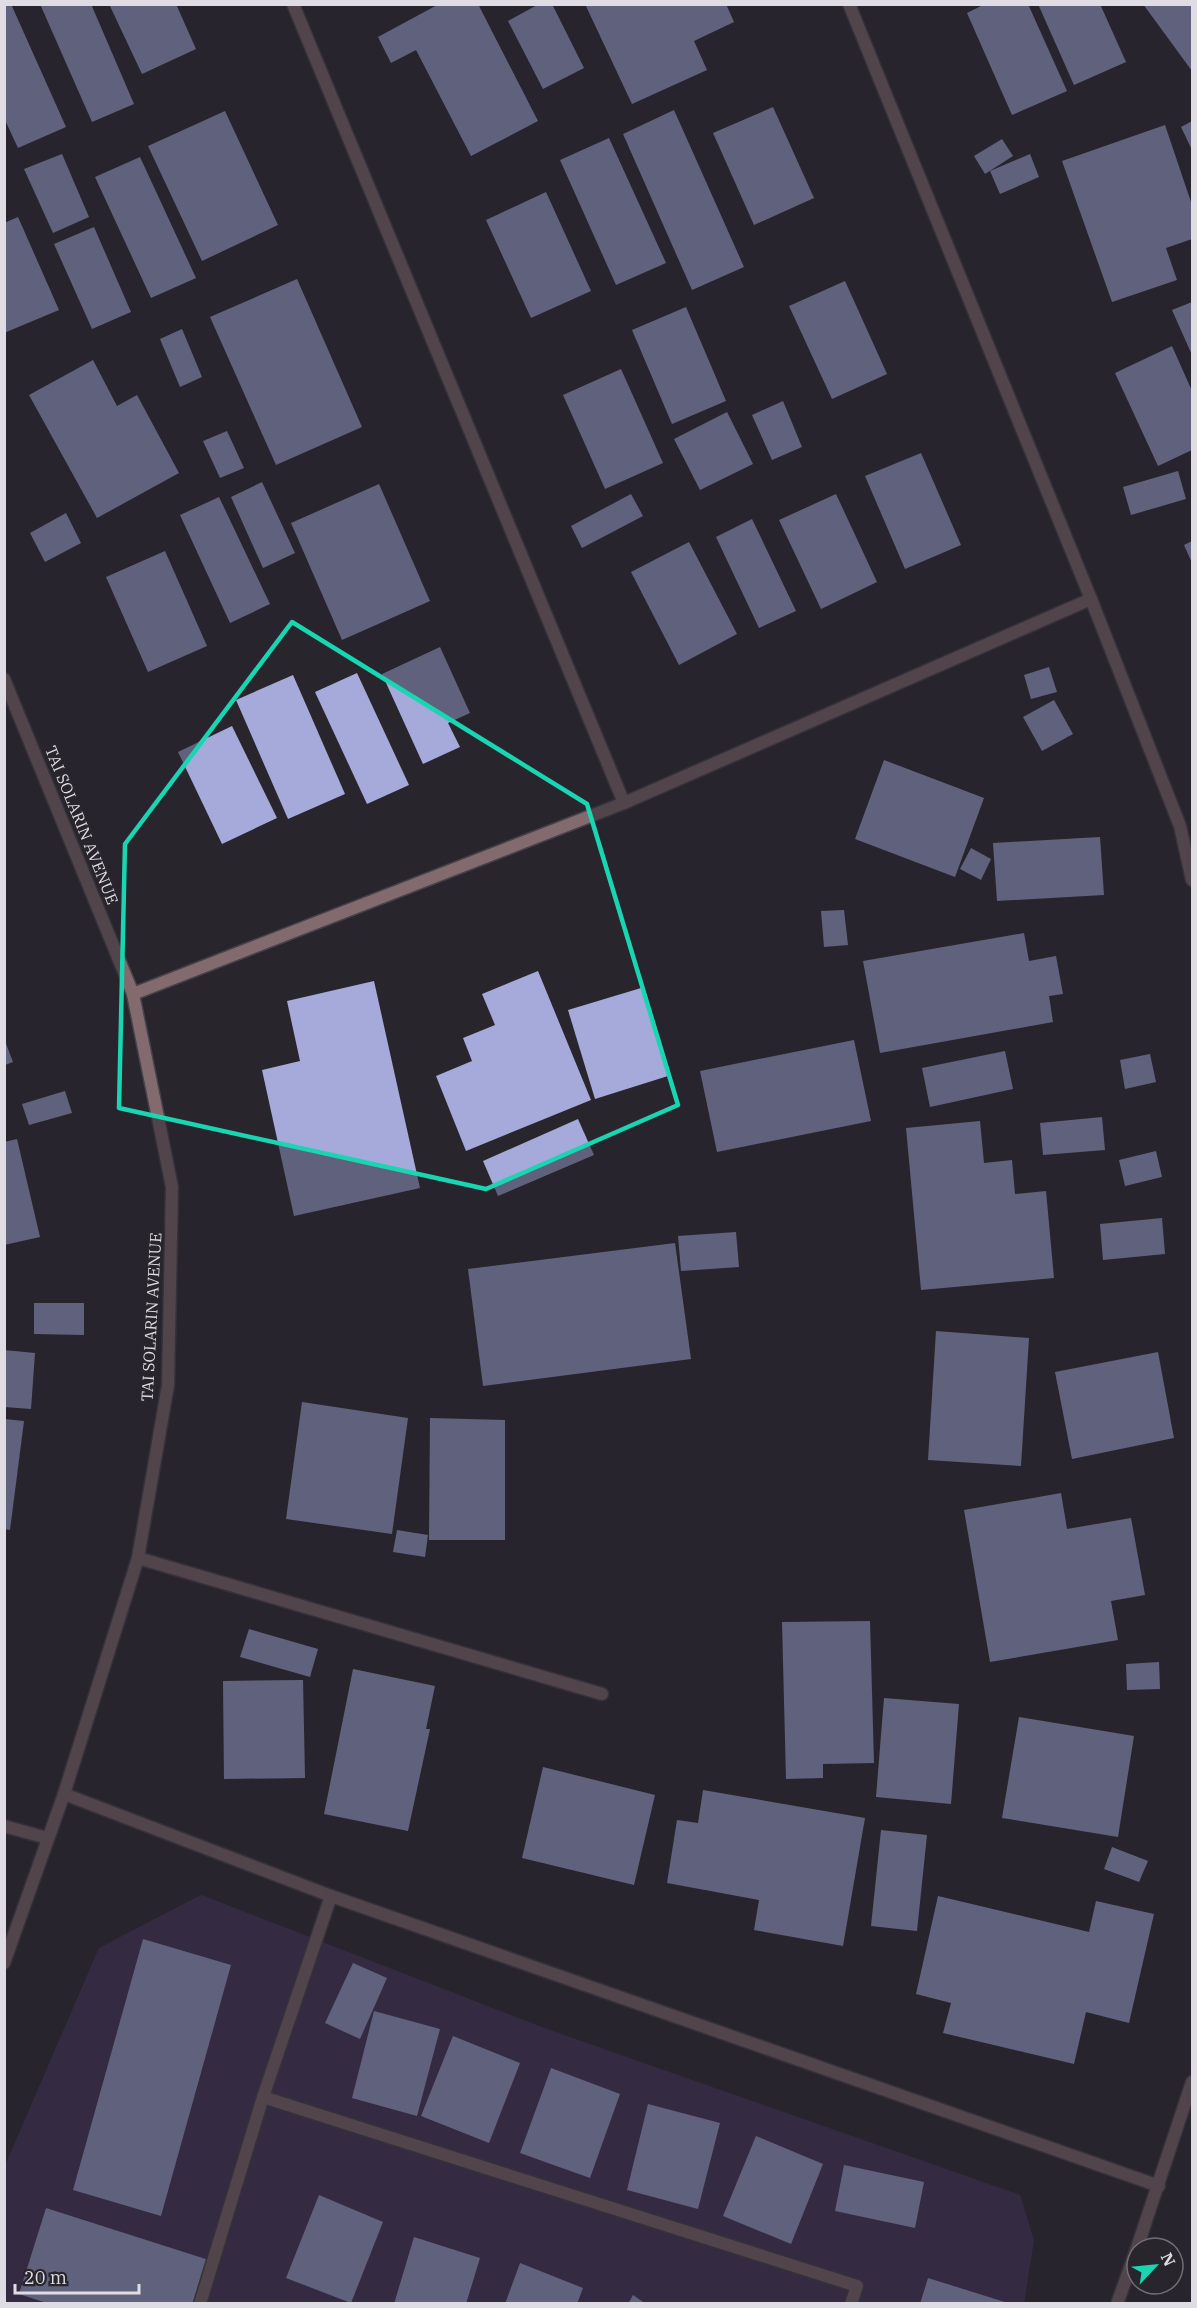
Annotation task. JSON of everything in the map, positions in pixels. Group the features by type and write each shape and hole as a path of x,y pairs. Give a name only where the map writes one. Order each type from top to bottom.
{"street":[{"path":"293,4 624,803"},
{"path":"849,4 1091,599 1180,826 1192,880"},
{"path":"134,994 624,803 1091,599"},
{"name":"TAI SOLARIN AVENUE","path":"4,679 134,994 172,1187 168,1385 138,1558 64,1794 4,1963"},
{"path":"138,1558 602,1694"},
{"path":"64,1794 331,1896 1159,2186"},
{"path":"4,1826 47,1838"},
{"path":"200,2304 263,2097 331,1896"},
{"path":"1141,2236 1192,2082"},
{"path":"263,2097 857,2286 851,2304"},
{"path":"1117,2304 1125,2282"}],"highlighted area":[{"path":"292,622 587,804 678,1105 486,1189 119,1108 125,844"}],"shaded area":[{"path":"201,1895 544,2028 1020,2195 1034,2240 1024,2303 5,2303 4,2168 99,1948"}],"building":[{"path":"4,4 11,4 66,127 18,148 4,118"},
{"path":"40,4 91,4 134,104 92,122"},
{"path":"109,4 176,4 196,49 142,74"},
{"path":"439,4 478,4 538,121 471,156 416,50 391,63 378,37"},
{"path":"539,4 552,4 584,68 543,89 508,21"},
{"path":"585,4 726,4 734,22 694,41 707,70 632,104"},
{"path":"985,4 1028,4 1067,91 1012,115 967,13"},
{"path":"1038,4 1100,4 1126,62 1074,85"},
{"path":"1143,4 1192,4 1192,71"},
{"path":"773,107 814,198 754,225 713,133"},
{"path":"674,110 744,267 692,290 623,134"},
{"path":"225,111 278,225 202,261 148,146"},
{"path":"1192,121 1192,150 1181,127"},
{"path":"1165,125 1192,205 1192,239 1166,248 1177,280 1112,302 1062,161"},
{"path":"609,138 666,263 616,285 560,160"},
{"path":"1002,139 1013,156 985,174 974,156"},
{"path":"62,154 89,217 53,233 24,169"},
{"path":"1030,154 1039,177 1000,194 990,171"},
{"path":"140,157 196,278 151,298 95,177"},
{"path":"546,192 591,291 531,318 486,220"},
{"path":"18,217 59,310 4,333 4,223"},
{"path":"94,227 131,312 92,329 54,244"},
{"path":"297,279 362,427 276,465 210,317"},
{"path":"845,281 887,374 832,399 789,306"},
{"path":"1192,302 1192,355 1172,310"},
{"path":"686,307 726,401 672,424 632,330"},
{"path":"182,329 202,377 180,387 160,339"},
{"path":"1172,346 1192,391 1192,450 1158,466 1115,373"},
{"path":"93,360 117,406 137,395 179,473 97,518 29,395"},
{"path":"621,369 663,463 605,489 563,395"},
{"path":"783,401 802,447 772,460 752,415"},
{"path":"727,412 753,464 700,490 674,439"},
{"path":"227,431 244,468 220,478 203,441"},
{"path":"921,453 961,545 905,569 865,476"},
{"path":"1178,471 1186,499 1131,515 1123,487"},
{"path":"262,482 295,553 263,568 231,497"},
{"path":"379,484 430,601 342,640 291,523"},
{"path":"631,494 643,516 582,548 571,526"},
{"path":"836,494 877,582 821,609 779,520"},
{"path":"219,497 270,604 230,623 180,515"},
{"path":"66,513 81,543 45,562 30,533"},
{"path":"752,519 796,611 759,628 716,537"},
{"path":"1192,541 1192,563 1184,545"},
{"path":"689,542 737,634 679,665 631,572"},
{"path":"165,551 207,646 148,672 106,577"},
{"path":"440,647 470,713 448,723 460,747 423,764 382,674"},
{"path":"1049,667 1057,692 1031,699 1024,675"},
{"path":"357,673 409,785 367,804 315,692"},
{"path":"293,675 345,794 288,819 236,700"},
{"path":"1054,700 1073,734 1042,751 1023,717"},
{"path":"232,726 277,818 222,844 178,752"},
{"path":"884,760 984,798 955,877 855,839"},
{"path":"1100,837 1104,895 997,901 993,843"},
{"path":"971,848 991,859 981,880 960,869"},
{"path":"844,910 848,945 824,947 821,911"},
{"path":"1024,933 1029,961 1056,956 1063,994 1049,996 1053,1022 880,1053 863,961"},
{"path":"538,971 591,1100 466,1151 436,1076 472,1061 463,1038 495,1025 482,994"},
{"path":"374,981 420,1188 294,1216 262,1070 300,1061 287,1001"},
{"path":"641,988 668,1076 595,1099 568,1010"},
{"path":"854,1040 871,1121 717,1152 700,1071"},
{"path":"5,1041 13,1062 5,1065"},
{"path":"1005,1051 1013,1089 930,1107 922,1068"},
{"path":"1150,1054 1156,1082 1125,1089 1120,1060"},
{"path":"65,1091 72,1113 29,1125 22,1104"},
{"path":"1102,1117 1105,1150 1043,1155 1040,1123"},
{"path":"578,1119 594,1155 498,1196 483,1161"},
{"path":"980,1121 984,1163 1012,1160 1015,1194 1046,1191 1054,1278 921,1290 906,1128"},
{"path":"17,1139 40,1237 4,1245 4,1142"},
{"path":"1156,1151 1162,1177 1125,1186 1119,1160"},
{"path":"1162,1218 1165,1254 1103,1260 1100,1224"},
{"path":"736,1232 739,1267 681,1271 678,1236"},
{"path":"675,1243 691,1359 483,1386 468,1269"},
{"path":"34,1303 84,1303 84,1335 34,1334"},
{"path":"936,1331 1029,1338 1021,1466 928,1460"},
{"path":"4,1350 35,1353 31,1409 4,1407"},
{"path":"1158,1352 1174,1438 1072,1459 1055,1372"},
{"path":"302,1402 408,1418 392,1534 286,1519"},
{"path":"430,1418 505,1420 505,1540 429,1540"},
{"path":"4,1419 24,1421 10,1530 4,1529"},
{"path":"1061,1493 1067,1529 1131,1518 1145,1595 1111,1601 1118,1640 990,1662 964,1510"},
{"path":"397,1530 428,1535 425,1557 393,1552"},
{"path":"870,1621 874,1763 823,1764 823,1778 786,1779 782,1622"},
{"path":"249,1629 318,1649 310,1677 240,1657"},
{"path":"1159,1662 1160,1689 1127,1690 1126,1664"},
{"path":"353,1669 435,1686 426,1729 430,1729 408,1831 324,1814"},
{"path":"303,1680 305,1778 224,1779 223,1681"},
{"path":"884,1698 959,1704 951,1804 876,1797"},
{"path":"1019,1717 1134,1736 1118,1837 1002,1818"},
{"path":"543,1767 655,1795 634,1885 522,1858"},
{"path":"703,1790 865,1818 843,1946 754,1930 759,1900 667,1883 677,1820 698,1823"},
{"path":"881,1830 927,1835 917,1931 871,1926"},
{"path":"1112,1847 1148,1861 1139,1882 1104,1869"},
{"path":"938,1896 1089,1932 1096,1901 1154,1914 1129,2023 1086,2012 1074,2064 943,2033 951,2003 916,1994"},
{"path":"143,1939 231,1965 161,2216 73,2190"},
{"path":"353,1963 387,1978 360,2039 325,2023"},
{"path":"374,2011 440,2029 417,2116 352,2098"},
{"path":"453,2036 520,2063 489,2143 421,2116"},
{"path":"551,2068 620,2094 590,2178 520,2153"},
{"path":"648,2104 720,2123 698,2209 627,2190"},
{"path":"756,2136 823,2164 791,2244 723,2216"},
{"path":"844,2165 924,2182 915,2228 835,2211"},
{"path":"319,2195 383,2222 351,2303 286,2278"},
{"path":"46,2208 212,2261 198,2304 50,2304 19,2294"},
{"path":"414,2237 480,2258 466,2304 394,2304"},
{"path":"520,2263 583,2288 577,2304 505,2304"},
{"path":"928,2278 1008,2303 1008,2304 920,2304"},
{"path":"633,2295 646,2304 628,2304"}]}
